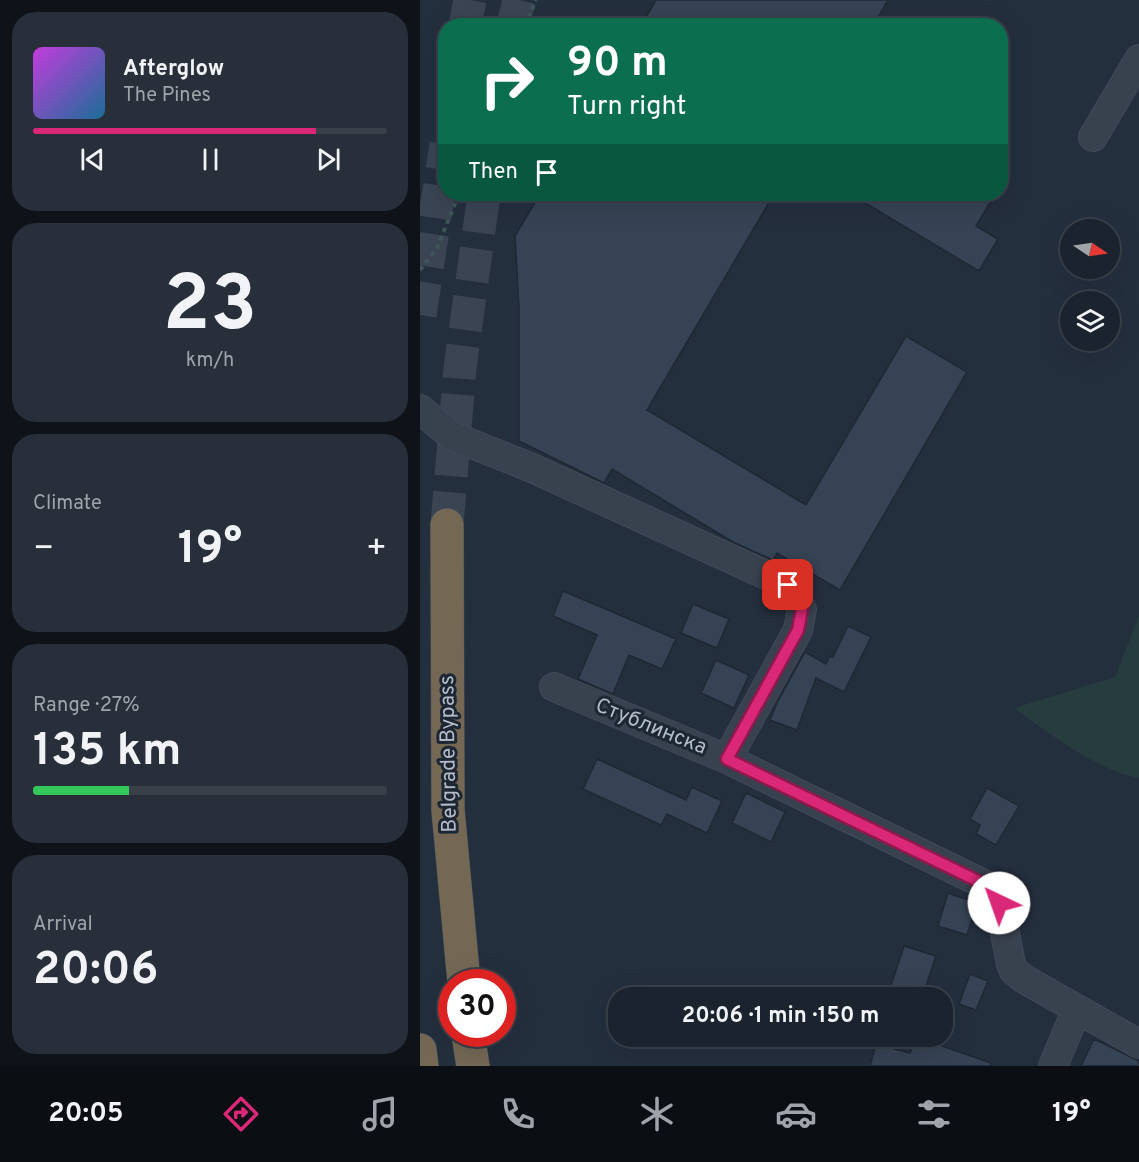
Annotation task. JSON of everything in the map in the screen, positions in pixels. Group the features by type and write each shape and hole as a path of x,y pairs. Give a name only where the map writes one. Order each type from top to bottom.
{"highway":[{"name":"Belgrade Bypass","path":"447,525 448,810 463,969"},
{"path":"470,1047 472,1066"},
{"path":"420,1050 422,1066"}],"street":[{"path":"1093,137 1139,59"},
{"path":"420,409 452,436 532,468 788,585 802,609 798,630 727,759"},
{"name":"Стублинска","path":"554,687 727,759 986,885 995,894 999,903 1014,971 1024,979 1139,1044"},
{"path":"1053,1066 1077,1009"}],"path":[{"path":"528,18 536,0"},
{"path":"420,270 437,248 456,201"}],"green space":[{"path":"1139,615 1139,778 1122,774 1090,759 1014,708 1115,677"}],"building":[{"path":"656,0 888,0 878,18 646,18"},
{"path":"536,201 770,201 647,410 806,505 906,336 967,372 840,590 777,553 773,560 733,542 612,469 604,483 519,441 519,307 515,236"},
{"path":"862,201 991,201 976,226 998,239 979,271"},
{"path":"563,591 676,639 662,669 629,655 613,694 578,679 597,635 553,616"},
{"path":"693,604 729,619 717,648 681,633"},
{"path":"848,626 871,637 844,692 816,678 797,730 770,720 805,652 826,664 830,656 833,657"},
{"path":"716,660 749,675 734,708 701,693"},
{"path":"597,759 686,800 692,787 722,801 707,833 667,814 661,825 583,789"},
{"path":"987,788 1019,806 996,845 976,834 980,825 970,819"},
{"path":"746,793 785,812 771,842 732,823"},
{"path":"948,893 977,903 967,935 938,926"},
{"path":"904,946 936,956 926,987 891,987"},
{"path":"970,974 988,981 976,1010 959,1004"},
{"path":"1094,1039 1139,1061 1139,1066 1081,1066"},
{"path":"875,1047 887,1047 910,1053 912,1047 945,1047 991,1063 991,1066 870,1066"}],"tunnel":[{"path":"467,18 470,0"},
{"path":"515,18 519,0"},
{"path":"420,315 438,197"},
{"path":"447,525 460,368 483,201"}],"route":[{"path":"788,585 802,609 798,630 727,759 986,885 995,894 999,903"}]}
